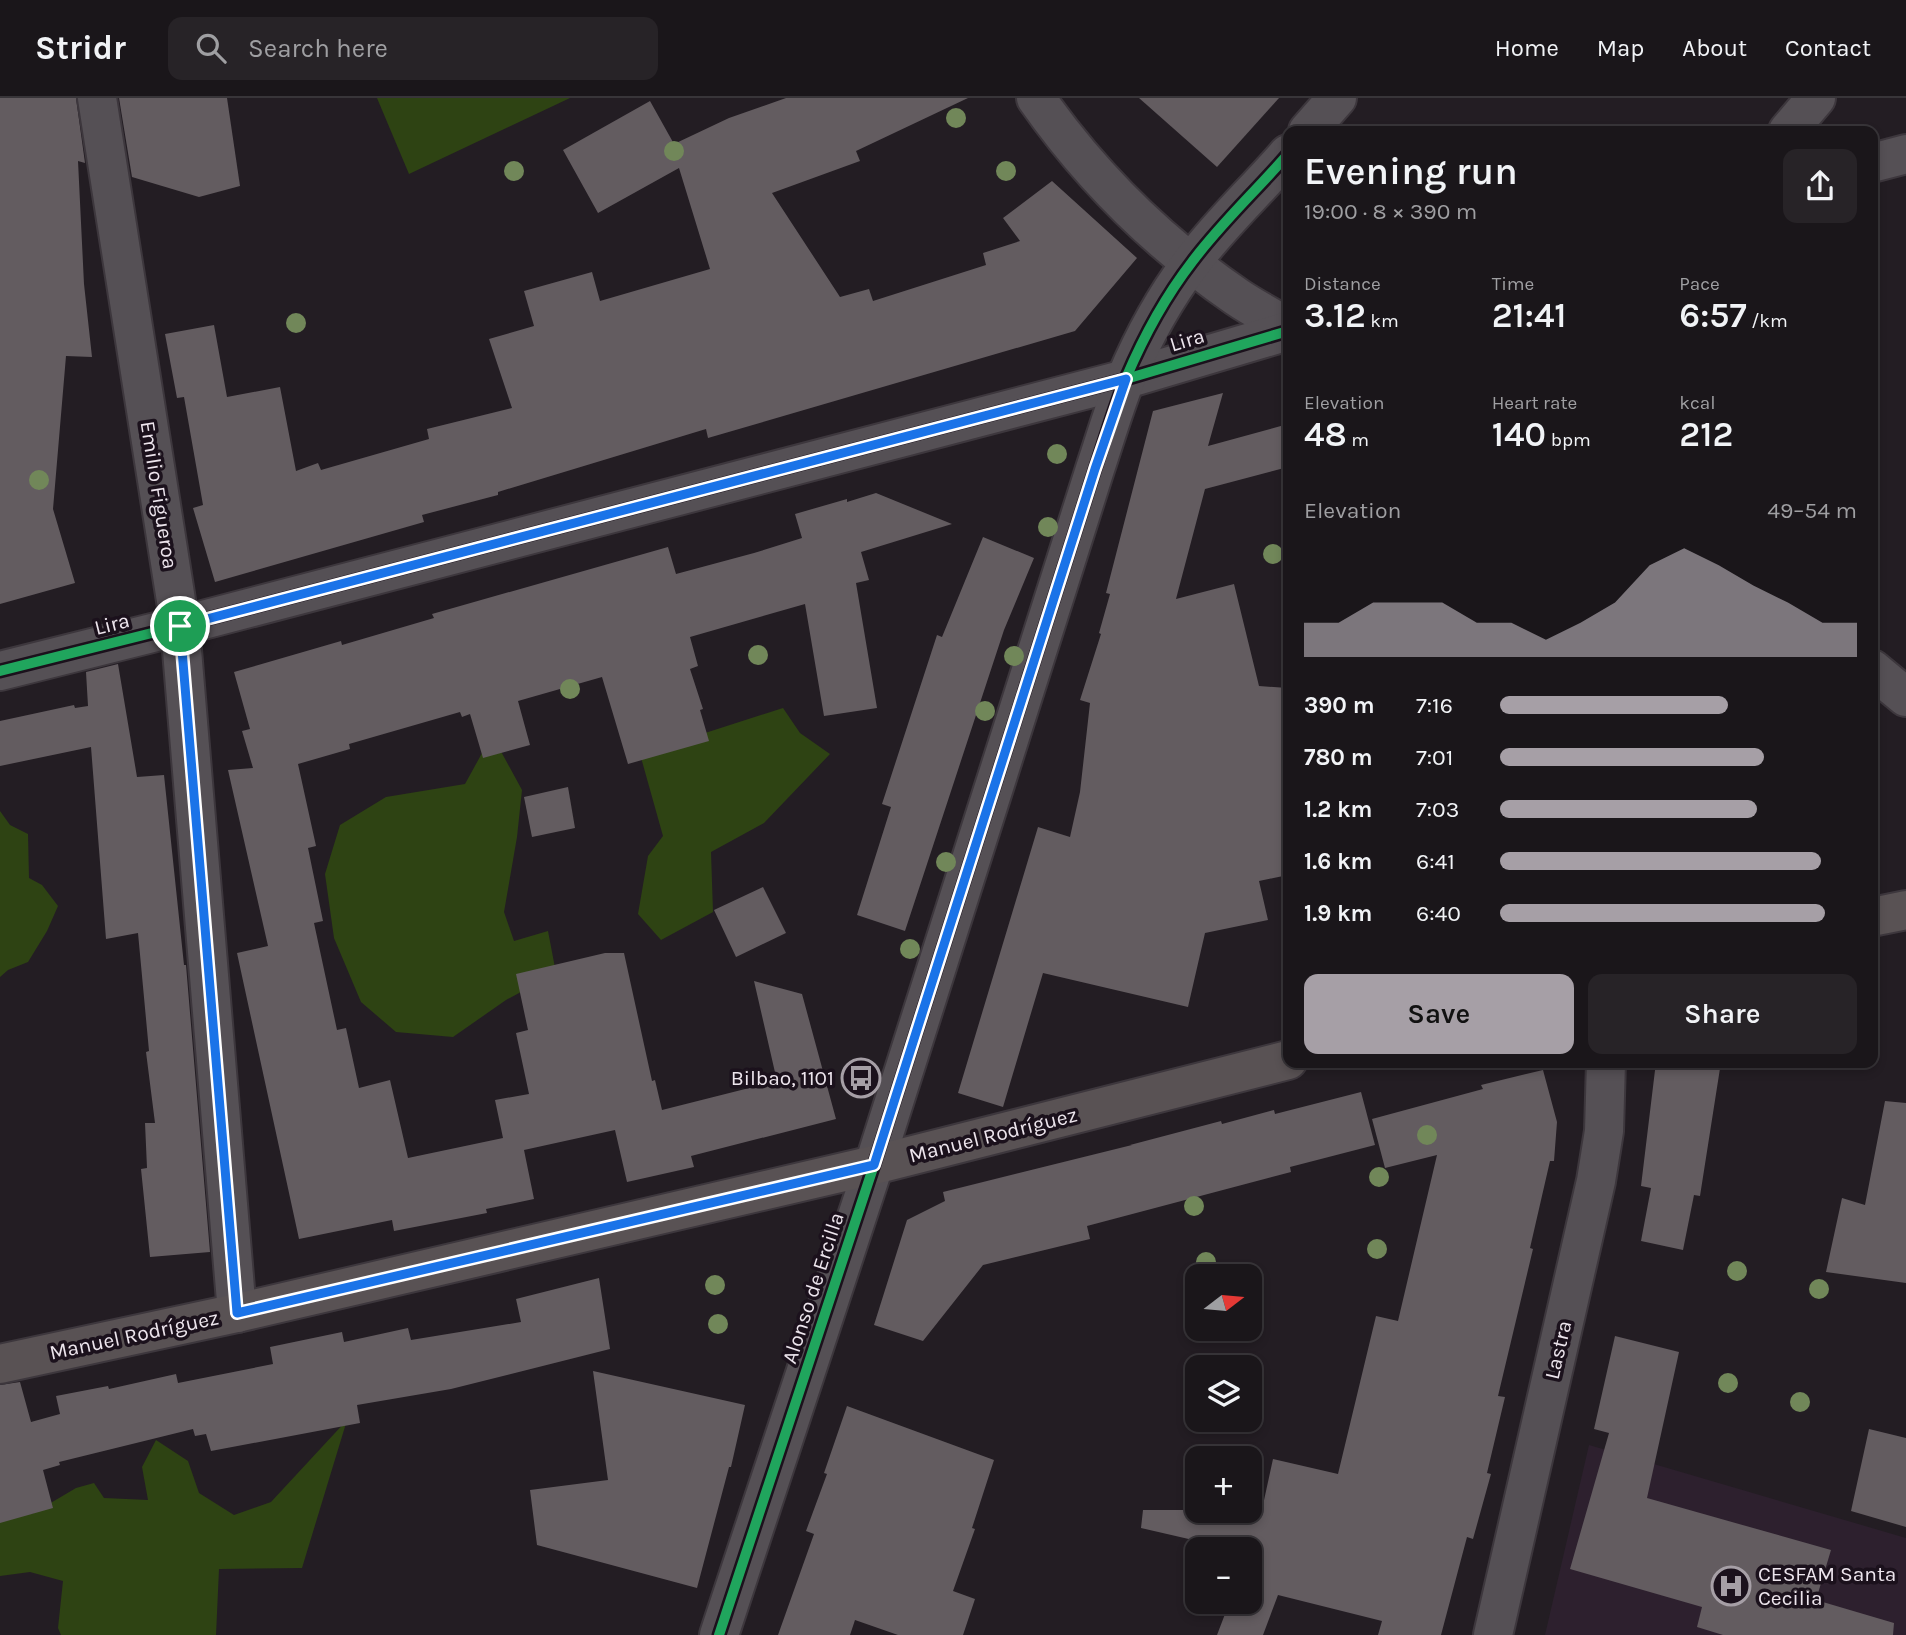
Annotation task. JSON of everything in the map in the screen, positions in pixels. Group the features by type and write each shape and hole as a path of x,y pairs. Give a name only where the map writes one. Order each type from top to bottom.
{"main road":[{"path":"1878,917 1906,910"},
{"name":"Manuel Rodríguez","path":"0,1364 237,1313 874,1165 1283,1061"}],"street":[{"name":"Emilio Figueroa","path":"97,98 180,626 237,1313"},
{"path":"1036,98 1100,180 1144,225 1190,264 1283,326"},
{"path":"1312,126 1337,98"},
{"path":"1792,126 1816,98"},
{"path":"1878,161 1906,154"},
{"name":"Alonso de Ercilla","path":"719,1635 874,1165 1126,379 1155,319 1190,264 1227,219 1283,160"},
{"name":"Lira","path":"0,671 1126,379 1283,331"},
{"path":"1878,674 1906,696"},
{"name":"Lastra","path":"1493,1635 1596,1181 1604,1131 1605,1068"}],"shaded area":[{"name":"CESFAM Santa Cecilia","path":"1589,1445 1906,1538 1906,1635 1545,1635"}],"green space":[{"path":"377,98 570,98 409,174"},
{"path":"783,708 800,733 830,754 764,823 711,852 713,912 661,940 638,914 648,856 663,836 640,754"},
{"path":"492,735 522,790 504,912 514,941 548,931 556,973 506,1000 453,1037 396,1032 361,1002 334,938 325,874 340,825 386,797 465,784"},
{"path":"0,811 10,825 28,834 29,878 42,885 58,906 47,931 28,962 8,970 0,977"},
{"path":"347,1420 302,1568 219,1569 216,1635 61,1635 58,1628 63,1581 30,1572 0,1576 0,1501 32,1514 76,1488 94,1483 104,1498 148,1500 142,1467 156,1440 188,1461 199,1493 234,1515 271,1502"}],"building":[{"path":"0,98 76,98 85,163 78,161 84,284 92,357 66,356 53,509 75,583 0,604"},
{"path":"119,98 227,98 240,186 199,197 132,177"},
{"path":"786,98 968,98 856,151 860,161 772,193 840,297 869,289 873,301 986,265 983,253 1020,241 1003,218 1052,181 1137,258 1075,331 708,438 706,429 498,492 498,495 422,515 424,522 215,582 193,508 203,505 184,397 177,398 165,334 214,325 227,397 280,387 296,471 318,463 321,470 429,439 427,429 512,408 489,339 534,326 524,291 592,272 600,301 710,269 679,168 598,213 563,150 650,101 674,144 729,118"},
{"path":"1139,98 1279,98 1217,167"},
{"path":"1223,393 1208,446 1283,425 1283,468 1205,489 1176,599 1234,584 1259,686 1283,688 1283,876 1259,881 1268,920 1205,933 1188,1007 1043,973 1003,1107 958,1093 1038,827 1070,837 1080,792 1090,703 1080,700 1101,634 1099,633 1110,594 1106,593 1153,411"},
{"path":"876,493 952,524 861,552 869,580 856,583 877,708 824,716 805,604 690,637 698,666 690,669 703,709 700,710 709,741 628,764 602,677 518,701 530,745 483,758 470,714 462,717 460,712 349,744 350,749 298,764 316,846 308,848 323,921 314,923 337,1030 346,1028 359,1088 390,1080 408,1158 503,1138 495,1100 529,1094 516,1033 528,1030 516,974 605,953 624,953 652,1081 655,1080 662,1110 777,1081 754,981 802,994 836,1119 691,1156 694,1167 627,1182 615,1130 524,1150 534,1199 486,1209 487,1213 394,1231 392,1220 299,1239 237,953 268,946 228,770 253,768 242,731 250,729 234,672 341,641 342,645 434,618 432,614 668,547 676,574 754,553 802,538 795,514"},
{"path":"983,537 1034,558 1004,630 905,931 857,915 891,807 882,804 937,635 942,637"},
{"path":"118,664 137,777 164,775 186,965 210,1252 150,1257 141,1169 147,1168 145,1123 155,1123 146,1052 149,1051 138,933 106,939 91,747 0,766 0,721 74,705 75,708 88,706 86,672"},
{"path":"568,787 575,828 532,837 524,797"},
{"path":"763,887 786,933 736,957 714,910"},
{"path":"1655,1068 1720,1068 1700,1196 1694,1195 1683,1250 1641,1241 1651,1188 1641,1186"},
{"path":"1543,1070 1557,1122 1554,1161 1550,1161 1530,1248 1533,1249 1498,1396 1505,1397 1487,1473 1491,1474 1473,1539 1467,1537 1441,1635 1378,1635 1382,1621 1278,1595 1263,1635 1217,1635 1225,1614 1262,1614 1262,1537 1185,1538 1141,1528 1143,1510 1185,1510 1185,1523 1262,1523 1262,1509 1273,1459 1338,1474 1376,1316 1398,1321 1437,1155 1385,1168 1372,1119 1483,1089 1481,1085"},
{"path":"1361,1092 1375,1145 1290,1167 1291,1172 1087,1226 1090,1239 983,1265 923,1341 874,1325 907,1220 945,1201 943,1192 1221,1121 1222,1124 1274,1110 1275,1114"},
{"path":"1885,1101 1906,1103 1906,1283 1826,1272 1842,1198 1865,1205"},
{"path":"599,1278 610,1349 451,1389 357,1405 360,1423 211,1451 206,1434 195,1436 193,1429 59,1462 60,1465 43,1470 53,1508 0,1523 0,1385 20,1382 31,1422 60,1414 56,1396 108,1386 109,1389 176,1374 178,1383 273,1364 270,1347 342,1332 344,1342 408,1328 411,1340 521,1322 516,1299"},
{"path":"1615,1336 1679,1352 1647,1498 1831,1550 1816,1600 1894,1623 1893,1635 1723,1635 1697,1627 1702,1607 1570,1569 1609,1433 1594,1429"},
{"path":"593,1371 745,1405 731,1467 697,1588 537,1545 530,1490 608,1480"},
{"path":"847,1406 994,1460 972,1528 975,1529 953,1591 975,1599 963,1635 898,1635 855,1620 850,1635 778,1635 814,1534 806,1531 827,1474 824,1473"},
{"path":"1869,1429 1906,1438 1906,1527 1851,1511"}],"cycle path":[{"path":"719,1635 874,1165 1122,389 1147,333 1182,275 1215,234 1283,159"},
{"path":"0,671 1126,379 1283,332"}],"place":[{"name":"Bilbao, 1101","path":"861,1078"},
{"name":"CESFAM Santa Cecilia","path":"1731,1586"}],"route":[{"path":"1126,379 874,1165 237,1313 180,626 1126,379"}]}
